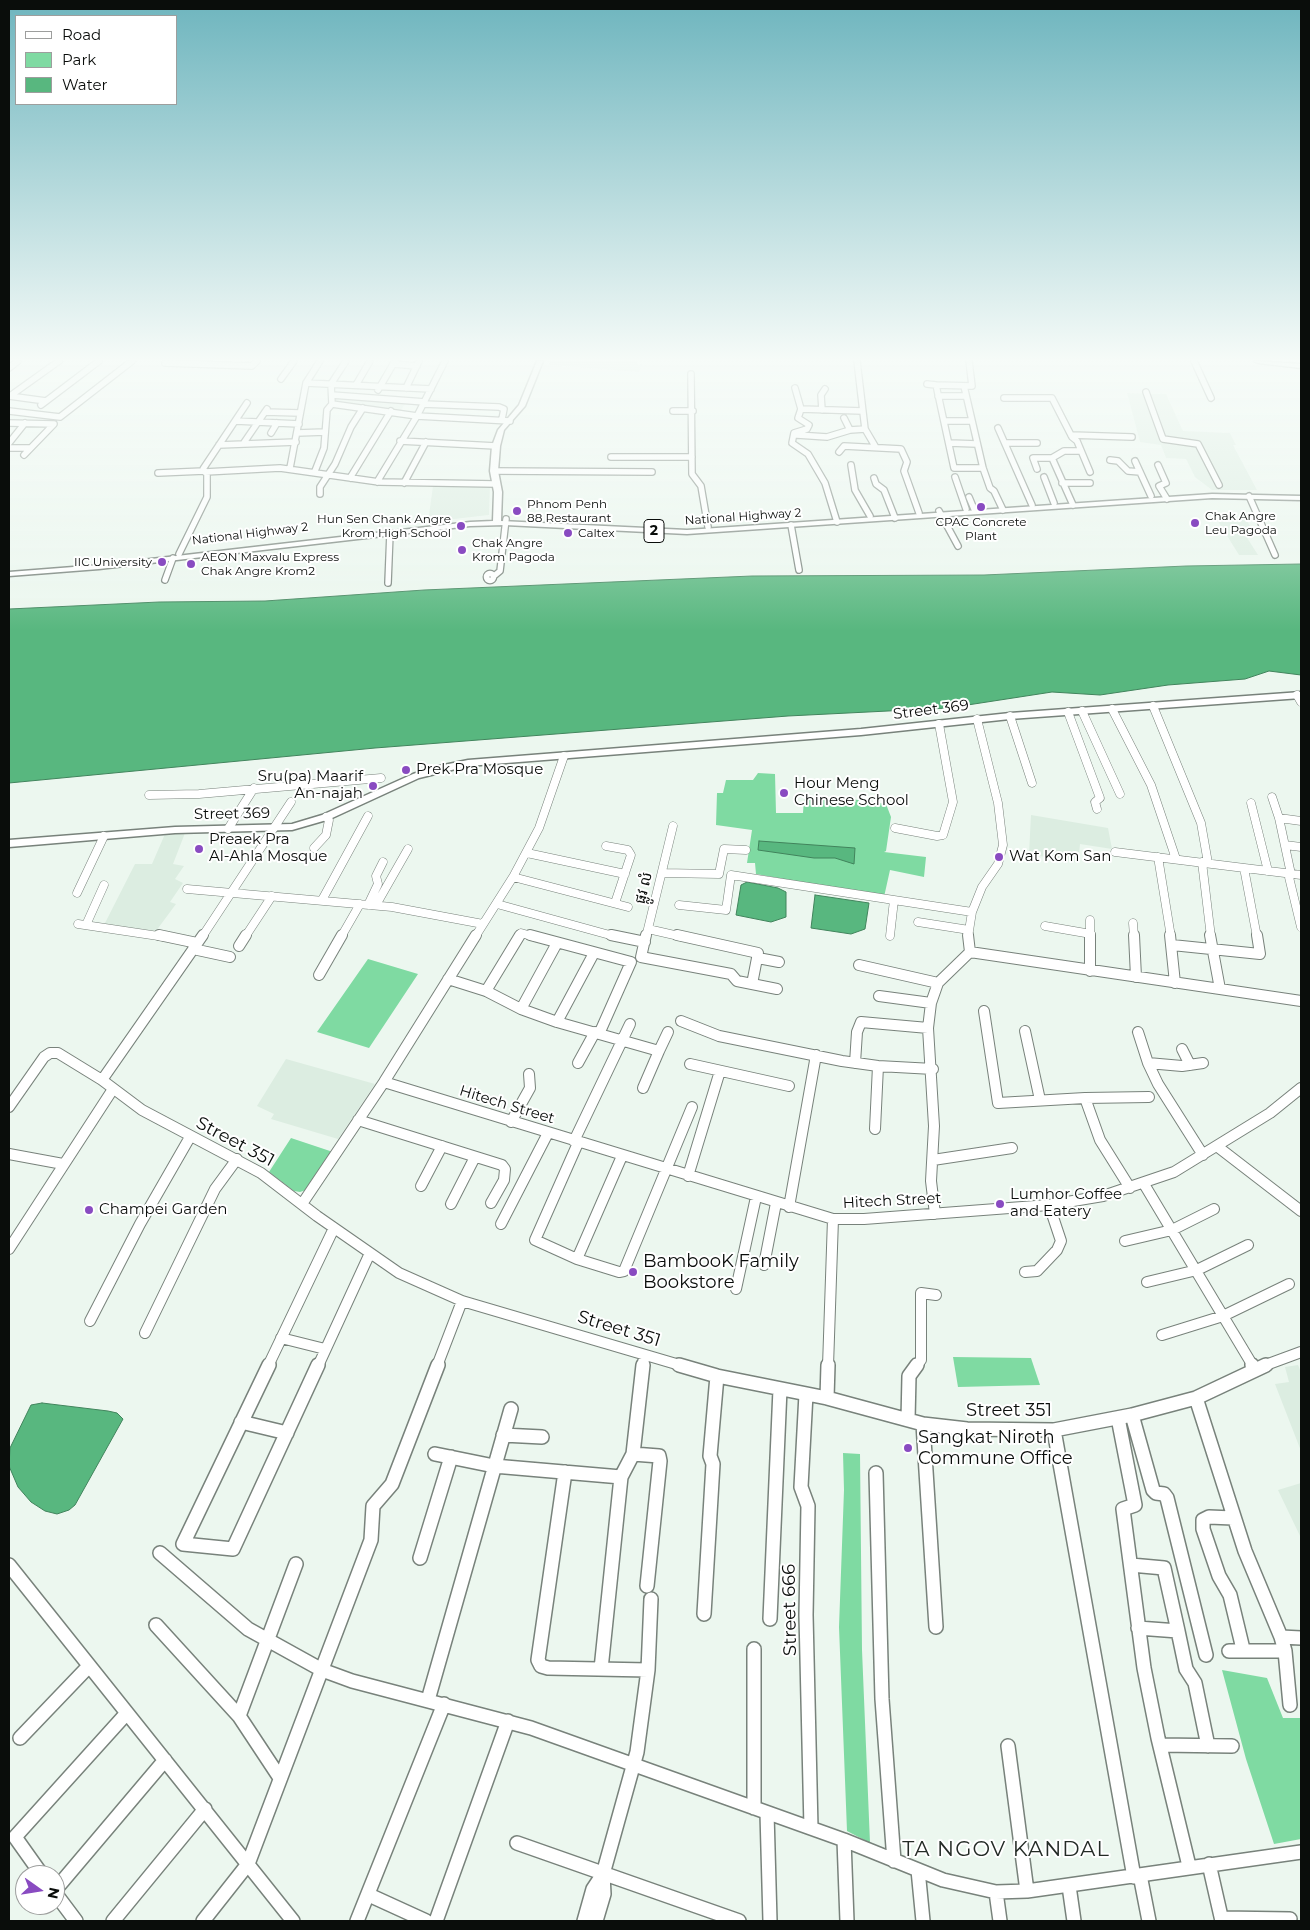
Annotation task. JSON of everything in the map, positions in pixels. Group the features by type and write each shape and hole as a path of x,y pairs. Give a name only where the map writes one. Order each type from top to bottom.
{"main road":[{"path":"496,451 494,471 501,521"},
{"name":"National Highway 2","path":"9,572 72,570 176,556 501,521 655,532 1222,492 1301,497"},
{"name":"National Highway 2","path":"713,528 791,525 919,512 940,513 1032,504 1072,504 1151,496 1272,495"},
{"name":"National Highway 2","path":"334,538 501,521"},
{"name":"Street 369","path":"9,844 175,830 273,829 292,827 326,817 434,770 468,764 939,724 1010,716 1300,697"}],"street":[{"path":"24,455 27,451"},
{"path":"165,580 208,497 205,472 216,451"},
{"path":"290,468 294,451"},
{"path":"315,471 319,464 321,451"},
{"path":"320,494 320,487 330,474 340,451"},
{"path":"350,478 366,451"},
{"path":"377,482 394,451"},
{"path":"404,483 421,451"},
{"path":"692,451 692,474 701,486 713,528"},
{"path":"804,451 808,454 818,476 825,483 836,520"},
{"path":"902,451 907,462 904,471 919,512"},
{"path":"951,451 954,468 983,468"},
{"path":"979,451 990,488 994,491 1002,508"},
{"path":"1009,451 1032,504"},
{"path":"1037,469 1033,458 1052,458 1064,451"},
{"path":"1081,451 1090,472"},
{"path":"1202,451 1219,485"},
{"path":"611,457 692,457"},
{"path":"1052,458 1072,504"},
{"path":"1110,460 1118,461 1127,471 1140,472"},
{"path":"1135,461 1151,496"},
{"path":"851,465 855,490 870,516"},
{"path":"1143,482 1159,485 1166,483 1158,465"},
{"path":"158,474 290,468 377,482 496,484"},
{"path":"494,471 652,472"},
{"path":"955,477 970,509"},
{"path":"1044,477 1054,503"},
{"path":"874,478 876,484 884,490 894,516"},
{"path":"1062,483 1090,483"},
{"path":"1159,485 1166,497"},
{"path":"1249,496 1276,555"},
{"path":"969,497 970,509"},
{"path":"940,513 958,546"},
{"path":"494,576 500,571 501,521"},
{"path":"791,525 799,570"},
{"path":"388,583 390,533"},
{"path":"1153,706 1201,824 1212,949 1220,989"},
{"path":"1112,709 1151,785 1168,830 1176,859"},
{"path":"1082,711 1120,794"},
{"path":"1068,712 1100,798 1095,802 1097,809"},
{"path":"1010,716 1032,783"},
{"path":"935,1214 931,1181 933,1160 933,1070 928,1028 931,1003 938,983 970,952 969,930 972,912 982,887 998,864 1003,835 988,756 977,719"},
{"path":"895,828 937,836 943,835 953,802 939,724"},
{"path":"302,1204 384,1082 513,877 539,828 564,756"},
{"path":"149,795 199,794 380,778"},
{"path":"228,829 254,788"},
{"path":"1272,798 1279,818 1301,927"},
{"path":"102,1080 231,894 290,802"},
{"path":"1251,804 1268,871"},
{"path":"322,900 368,816"},
{"path":"314,848 326,835 329,820 326,817"},
{"path":"1279,818 1301,821"},
{"name":"ផ្លូវ លំ","path":"673,826 641,957 731,974 737,981 752,984"},
{"path":"77,893 104,836"},
{"path":"1285,845 1301,847"},
{"path":"606,846 631,852 615,903"},
{"path":"319,975 408,849"},
{"path":"719,874 724,849 746,850"},
{"path":"1115,852 1301,875"},
{"path":"527,853 625,874"},
{"path":"1158,857 1172,945 1175,983"},
{"path":"368,905 378,884 376,876 383,862"},
{"path":"1172,945 1260,954 1244,868"},
{"path":"662,873 731,875 972,912"},
{"path":"679,905 726,910 731,875"},
{"path":"513,877 628,907"},
{"path":"104,885 82,924 142,932 230,957"},
{"path":"187,889 368,905 435,914 483,924"},
{"path":"239,946 272,896"},
{"path":"890,936 894,900"},
{"path":"497,904 604,934 644,942"},
{"path":"1090,920 1090,971"},
{"path":"918,922 969,930"},
{"path":"1133,924 1136,977"},
{"path":"1045,926 1091,934"},
{"path":"648,928 758,953 752,984 777,989"},
{"path":"486,991 521,933 631,962 597,1033 578,1063"},
{"path":"521,1009 558,943"},
{"path":"970,952 1301,1001"},
{"path":"557,1022 594,953"},
{"path":"758,958 779,962"},
{"path":"859,965 938,983"},
{"path":"448,979 486,991 521,1009 557,1022 659,1051"},
{"path":"879,996 931,1003"},
{"path":"984,1011 990,1061 998,1102 1149,1097"},
{"path":"681,1021 719,1036 855,1063 933,1070"},
{"path":"855,1063 857,1032 861,1022 928,1028"},
{"path":"630,1024 621,1040 535,1238 538,1243 577,1259 619,1272 624,1271 692,1106"},
{"path":"1025,1031 1040,1100"},
{"path":"643,1088 668,1032"},
{"path":"1138,1032 1148,1063 1166,1099 1203,1155"},
{"path":"1182,1049 1190,1065"},
{"name":"Street 351","path":"9,1107 40,1062 50,1053 60,1054 102,1080 142,1110 190,1138 261,1172 334,1228 399,1273 462,1301 718,1376 827,1398 923,1424 967,1429 1054,1430 1118,1418 1196,1398 1258,1369 1301,1352"},
{"path":"789,1207 816,1055"},
{"path":"1148,1063 1190,1065 1203,1063"},
{"path":"690,1064 789,1086"},
{"path":"875,1129 878,1066"},
{"path":"688,1176 720,1072"},
{"path":"511,1122 530,1088 529,1074"},
{"name":"Hitech Street","path":"384,1082 833,1219 864,1219 1049,1205 1103,1196 1144,1184 1174,1172 1218,1147 1301,1088"},
{"path":"9,1250 113,1089"},
{"path":"1085,1098 1103,1146 1130,1188"},
{"path":"358,1120 502,1165 505,1169 504,1180 491,1203"},
{"path":"501,1224 548,1133"},
{"path":"90,1321 140,1224 190,1138"},
{"path":"421,1186 442,1146"},
{"path":"1218,1147 1301,1211"},
{"path":"933,1160 1012,1148"},
{"path":"9,1154 63,1164"},
{"path":"577,1259 622,1156"},
{"path":"451,1204 475,1157"},
{"path":"145,1333 215,1189 237,1159"},
{"path":"1144,1184 1223,1316 1258,1369"},
{"path":"736,1289 756,1197"},
{"path":"764,1265 776,1203"},
{"path":"1025,1272 1037,1271 1057,1250 1062,1241 1049,1205"},
{"path":"1126,1241 1172,1230 1214,1209"},
{"path":"827,1398 833,1219"},
{"path":"334,1228 183,1544 233,1549 370,1253"},
{"path":"1147,1282 1197,1270 1248,1245"},
{"path":"1162,1335 1223,1316 1289,1284"},
{"path":"908,1420 909,1376 922,1360 921,1294 936,1295"},
{"path":"203,1921 248,1864 371,1540 373,1506 392,1484 462,1301"},
{"path":"281,1338 325,1349"},
{"path":"601,1668 621,1477 634,1454 644,1355"},
{"path":"704,1614 713,1464 710,1456 718,1376"},
{"path":"770,1619 780,1389"},
{"name":"Street 666","path":"806,1394 800,1487 808,1506 806,1615 808,1628 811,1828"},
{"path":"1196,1398 1233,1518 1285,1650 1290,1705"},
{"path":"428,1700 510,1409"},
{"path":"1132,1415 1153,1490 1156,1493 1164,1494 1167,1498 1206,1654"},
{"path":"1118,1418 1135,1505 1123,1509 1138,1628 1160,1745 1189,1866"},
{"path":"242,1422 286,1433"},
{"path":"923,1424 936,1628"},
{"path":"1054,1430 1137,1876 1149,1921"},
{"path":"503,1435 542,1437"},
{"path":"435,1454 494,1466 621,1477"},
{"path":"584,1921 593,1889 603,1874 634,1766 648,1670 649,1592 660,1461 659,1456 634,1454"},
{"path":"420,1558 451,1457"},
{"path":"565,1472 538,1660 540,1666 548,1668 648,1670"},
{"path":"876,1473 882,1699 894,1861"},
{"path":"1233,1518 1208,1517 1203,1520 1203,1528 1219,1576 1230,1595 1236,1650 1285,1650"},
{"path":"160,1553 248,1629 322,1670 352,1681 508,1721 844,1840 943,1880 996,1892 1027,1891 1137,1876 1189,1866 1301,1852"},
{"path":"239,1716 296,1564"},
{"path":"9,1565 126,1714 294,1921"},
{"path":"1131,1565 1164,1568 1186,1669 1195,1683 1208,1746"},
{"path":"156,1625 239,1716 280,1778"},
{"path":"1138,1628 1178,1631"},
{"path":"1281,1637 1301,1638"},
{"path":"754,1648 761,1811 770,1921"},
{"path":"20,1738 89,1666"},
{"path":"357,1921 369,1896 444,1704"},
{"path":"35,1865 15,1837 126,1714"},
{"path":"436,1921 508,1721"},
{"path":"1160,1745 1232,1746"},
{"path":"1008,1746 1027,1891"},
{"path":"65,1879 165,1760"},
{"path":"112,1921 205,1809"},
{"path":"844,1840 848,1921"},
{"path":"516,1843 739,1921"},
{"path":"1209,1864 1222,1920 1290,1919"},
{"path":"918,1870 924,1921"},
{"path":"596,1921 604,1894 603,1874"},
{"path":"1069,1886 1074,1921"},
{"path":"996,1892 1000,1921"},
{"path":"369,1896 426,1921"},
{"path":"65,1905 76,1921"}],"shaded area":[{"path":"1163,451 1236,451 1257,490 1212,490 1195,477 1186,459 1166,458"},
{"path":"433,486 490,487 489,515 428,522"},
{"path":"1216,518 1245,518 1256,535 1246,536 1258,555 1239,555"},
{"path":"1031,815 1108,828 1112,849 1080,844 1078,863 1029,854"},
{"path":"185,833 173,864 184,866 175,879 183,883 170,902 176,904 156,931 104,925 135,864 152,864 165,834"},
{"path":"286,1059 375,1084 338,1139 271,1119 274,1114 257,1106"},
{"path":"1298,1365 1301,1372 1301,1451 1275,1384 1289,1382 1285,1367"},
{"path":"1301,1483 1301,1538 1278,1490"}],"green space":[{"path":"758,773 775,774 776,813 803,813 804,799 844,798 886,804 891,817 886,851 884,852 926,857 924,877 890,870 884,897 756,874 755,863 747,863 752,830 716,825 717,793 723,793 726,780 753,780"},
{"path":"368,959 418,974 369,1048 317,1032"},
{"path":"291,1138 333,1152 306,1190 300,1192 294,1191 269,1172"},
{"path":"953,1357 1031,1358 1040,1385 958,1387"},
{"path":"843,1453 860,1454 862,1650 870,1843 847,1831 839,1627 844,1490"},
{"path":"1222,1670 1267,1678 1283,1718 1301,1718 1301,1839 1274,1844 1246,1759"}],"water":[{"path":"1301,564 1301,675 1269,671 1245,679 1168,685 1100,695 1052,692 948,708 788,716 375,748 9,783 9,609 159,602 265,601 424,590 752,576 984,575 1186,566"},
{"path":"759,841 855,848 854,864 835,858 814,858 758,850"},
{"path":"747,882 778,888 786,892 786,917 771,922 736,915 741,885"},
{"path":"815,895 869,903 865,929 851,934 811,928"},
{"path":"42,1403 108,1411 117,1413 123,1419 75,1505 69,1510 57,1514 45,1511 31,1502 18,1487 9,1466 10,1448 31,1405"}],"place":[{"name":"CPAC Concrete Plant","path":"981,507"},
{"name":"Phnom Penh 88 Restaurant","path":"517,511"},
{"name":"Chak Angre Leu Pagoda","path":"1195,523"},
{"name":"Hun Sen Chank Angre Krom High School","path":"461,526"},
{"name":"Caltex","path":"568,533"},
{"name":"Chak Angre Krom Pagoda","path":"462,550"},
{"name":"IIC University","path":"162,562"},
{"name":"AEON Maxvalu Express Chak Angre Krom2","path":"191,564"},
{"name":"Prek Pra Mosque","path":"406,770"},
{"name":"Sru(pa) Maarif An-najah","path":"373,786"},
{"name":"Hour Meng Chinese School","path":"784,793"},
{"name":"Preaek Pra Al-Ahla Mosque","path":"199,849"},
{"name":"Wat Kom San","path":"999,857"},
{"name":"Lumhor Coffee and Eatery","path":"1000,1204"},
{"name":"Champei Garden","path":"89,1210"},
{"name":"BambooK Family Bookstore","path":"633,1272"},
{"name":"Sangkat Niroth Commune Office","path":"908,1448"}],"district":[{"name":"TA NGOV KANDAL","path":"1006,1850"}]}
